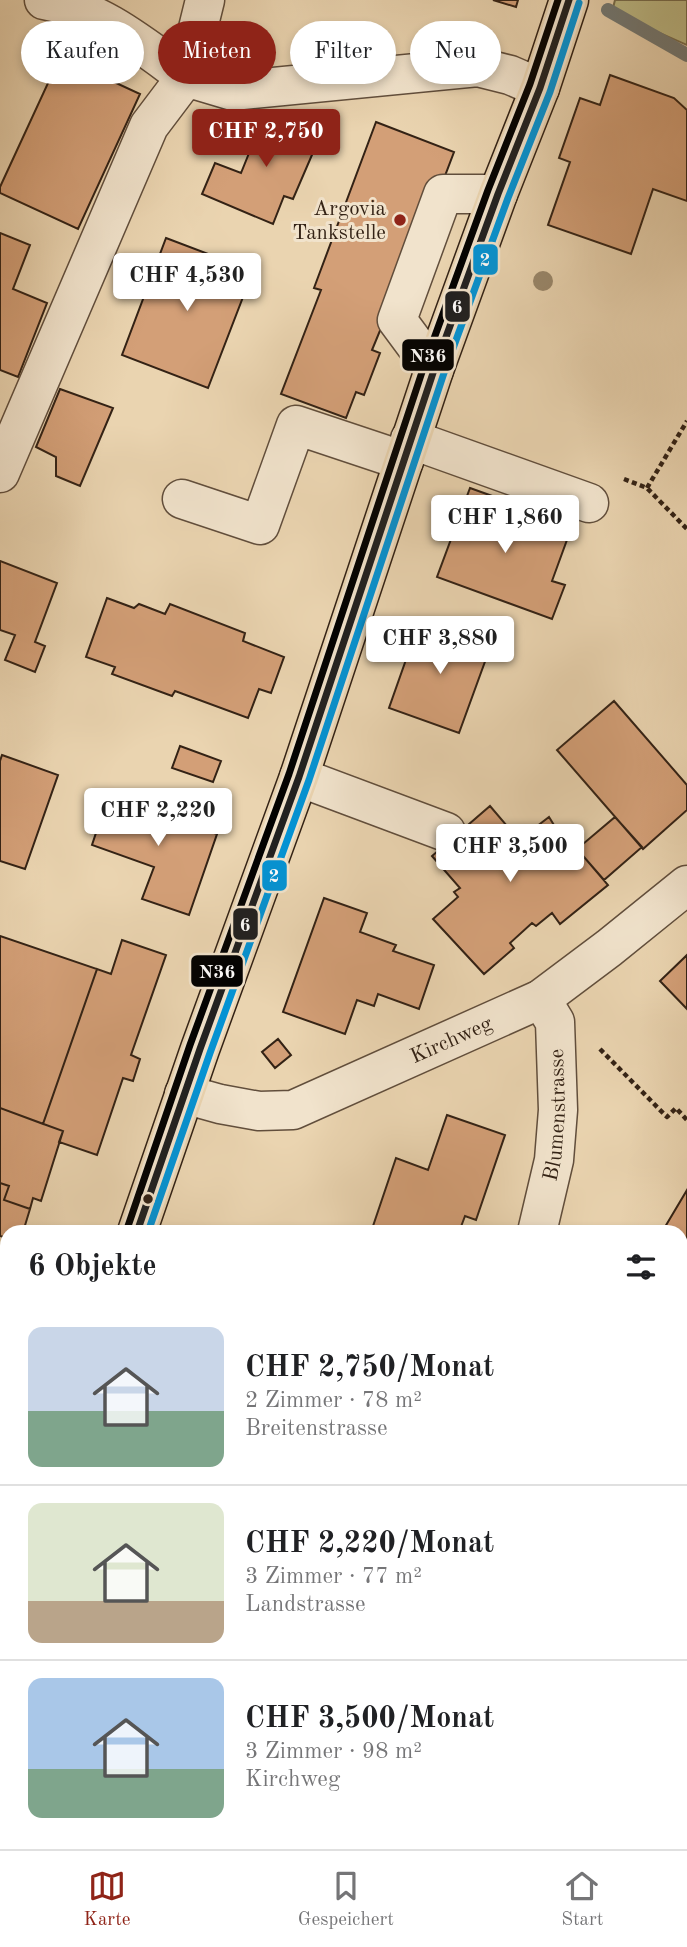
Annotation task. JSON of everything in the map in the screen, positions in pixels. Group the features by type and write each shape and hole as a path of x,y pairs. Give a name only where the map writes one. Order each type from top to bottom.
{"main road":[{"path":"139,1225 299,777 434,370 540,88 569,0"}],"street":[{"path":"44,0 63,3 118,28 158,57"},
{"path":"200,21 205,0"},
{"path":"208,84 233,92 478,67 510,75 540,88"},
{"path":"0,473 149,127 181,84"},
{"path":"434,370 397,320 406,295 443,194 498,194"},
{"path":"182,499 260,525 296,425 407,450 589,503"},
{"path":"299,777 446,832"},
{"name":"Kirchweg","path":"184,1094 259,1111 293,1110 541,999 687,885"},
{"name":"Blumenstrasse","path":"539,1225 554,1160 558,1110 555,1022 541,999"}],"path":[{"path":"647,488 687,421"},
{"path":"644,1095 667,1117 676,1108 687,1120"}],"shaded area":[{"path":"615,0 687,0 687,45 612,12"}],"building":[{"path":"493,0 518,0 516,7"},
{"path":"610,75 674,98 687,110 687,201 653,189 631,254 548,225 570,162 559,158 580,98 600,105"},
{"path":"48,84 118,84 140,94 78,229 0,193 0,187"},
{"path":"266,111 321,134 293,199 284,196 273,224 202,194 215,163 241,173"},
{"path":"376,122 454,152 391,318 386,316 372,350 380,353 364,395 356,392 346,418 281,394 321,290 314,288"},
{"path":"0,233 30,245 13,289 47,303 18,377 0,370"},
{"path":"166,238 253,271 208,388 122,355"},
{"path":"60,389 113,408 80,486 56,476 56,457 36,447"},
{"path":"470,488 537,512 533,524 568,537 552,581 565,585 552,619 437,577"},
{"path":"0,561 57,583 35,642 45,646 35,672 5,660 15,635 0,630"},
{"path":"107,598 134,608 139,604 165,614 170,604 245,633 243,641 284,657 271,693 259,689 248,718 175,691 172,696 112,674 115,667 86,657"},
{"path":"420,620 491,645 459,733 389,708"},
{"path":"614,701 687,785 687,810 643,849 557,750"},
{"path":"180,746 221,761 213,782 172,768"},
{"path":"2,755 58,775 25,869 0,861"},
{"path":"110,791 190,819 188,824 217,834 189,915 142,899 154,867 92,845"},
{"path":"490,806 519,840 549,817 557,830 562,826 577,849 608,885 560,924 552,913 536,926 532,923 510,943 514,948 484,974 433,919 458,897 454,892 460,888 432,856"},
{"path":"615,817 642,847 604,880 577,849"},
{"path":"324,898 367,913 360,932 396,945 393,951 434,965 419,1009 378,994 374,1006 357,1000 345,1034 283,1012"},
{"path":"0,936 97,969 43,1124 0,1108"},
{"path":"122,940 166,955 131,1055 140,1059 133,1081 123,1078 97,1155 59,1142 63,1131 43,1124 97,969 111,974"},
{"path":"687,955 687,1009 660,981"},
{"path":"278,1039 291,1055 275,1068 262,1052"},
{"path":"0,1108 63,1131 41,1201 33,1198 30,1209 4,1200 9,1186 0,1183"},
{"path":"447,1115 505,1135 476,1220 465,1216 462,1225 373,1225 396,1158 428,1170"},
{"path":"0,1183 9,1186 4,1200 30,1209 25,1225 0,1225"},
{"path":"687,1190 687,1225 666,1225"}],"waterway":[{"path":"608,10 687,55"}],"transit line":[{"name":"N36","path":"128,1225 190,1045 289,774 424,366 530,84 558,0"},
{"name":"6","path":"139,1225 299,777 434,370 540,88 569,0"},
{"name":"2","path":"150,1225 309,780 444,373 550,92 579,3"}],"place":[{"name":"Argovia Tankstelle","path":"400,220"}]}
